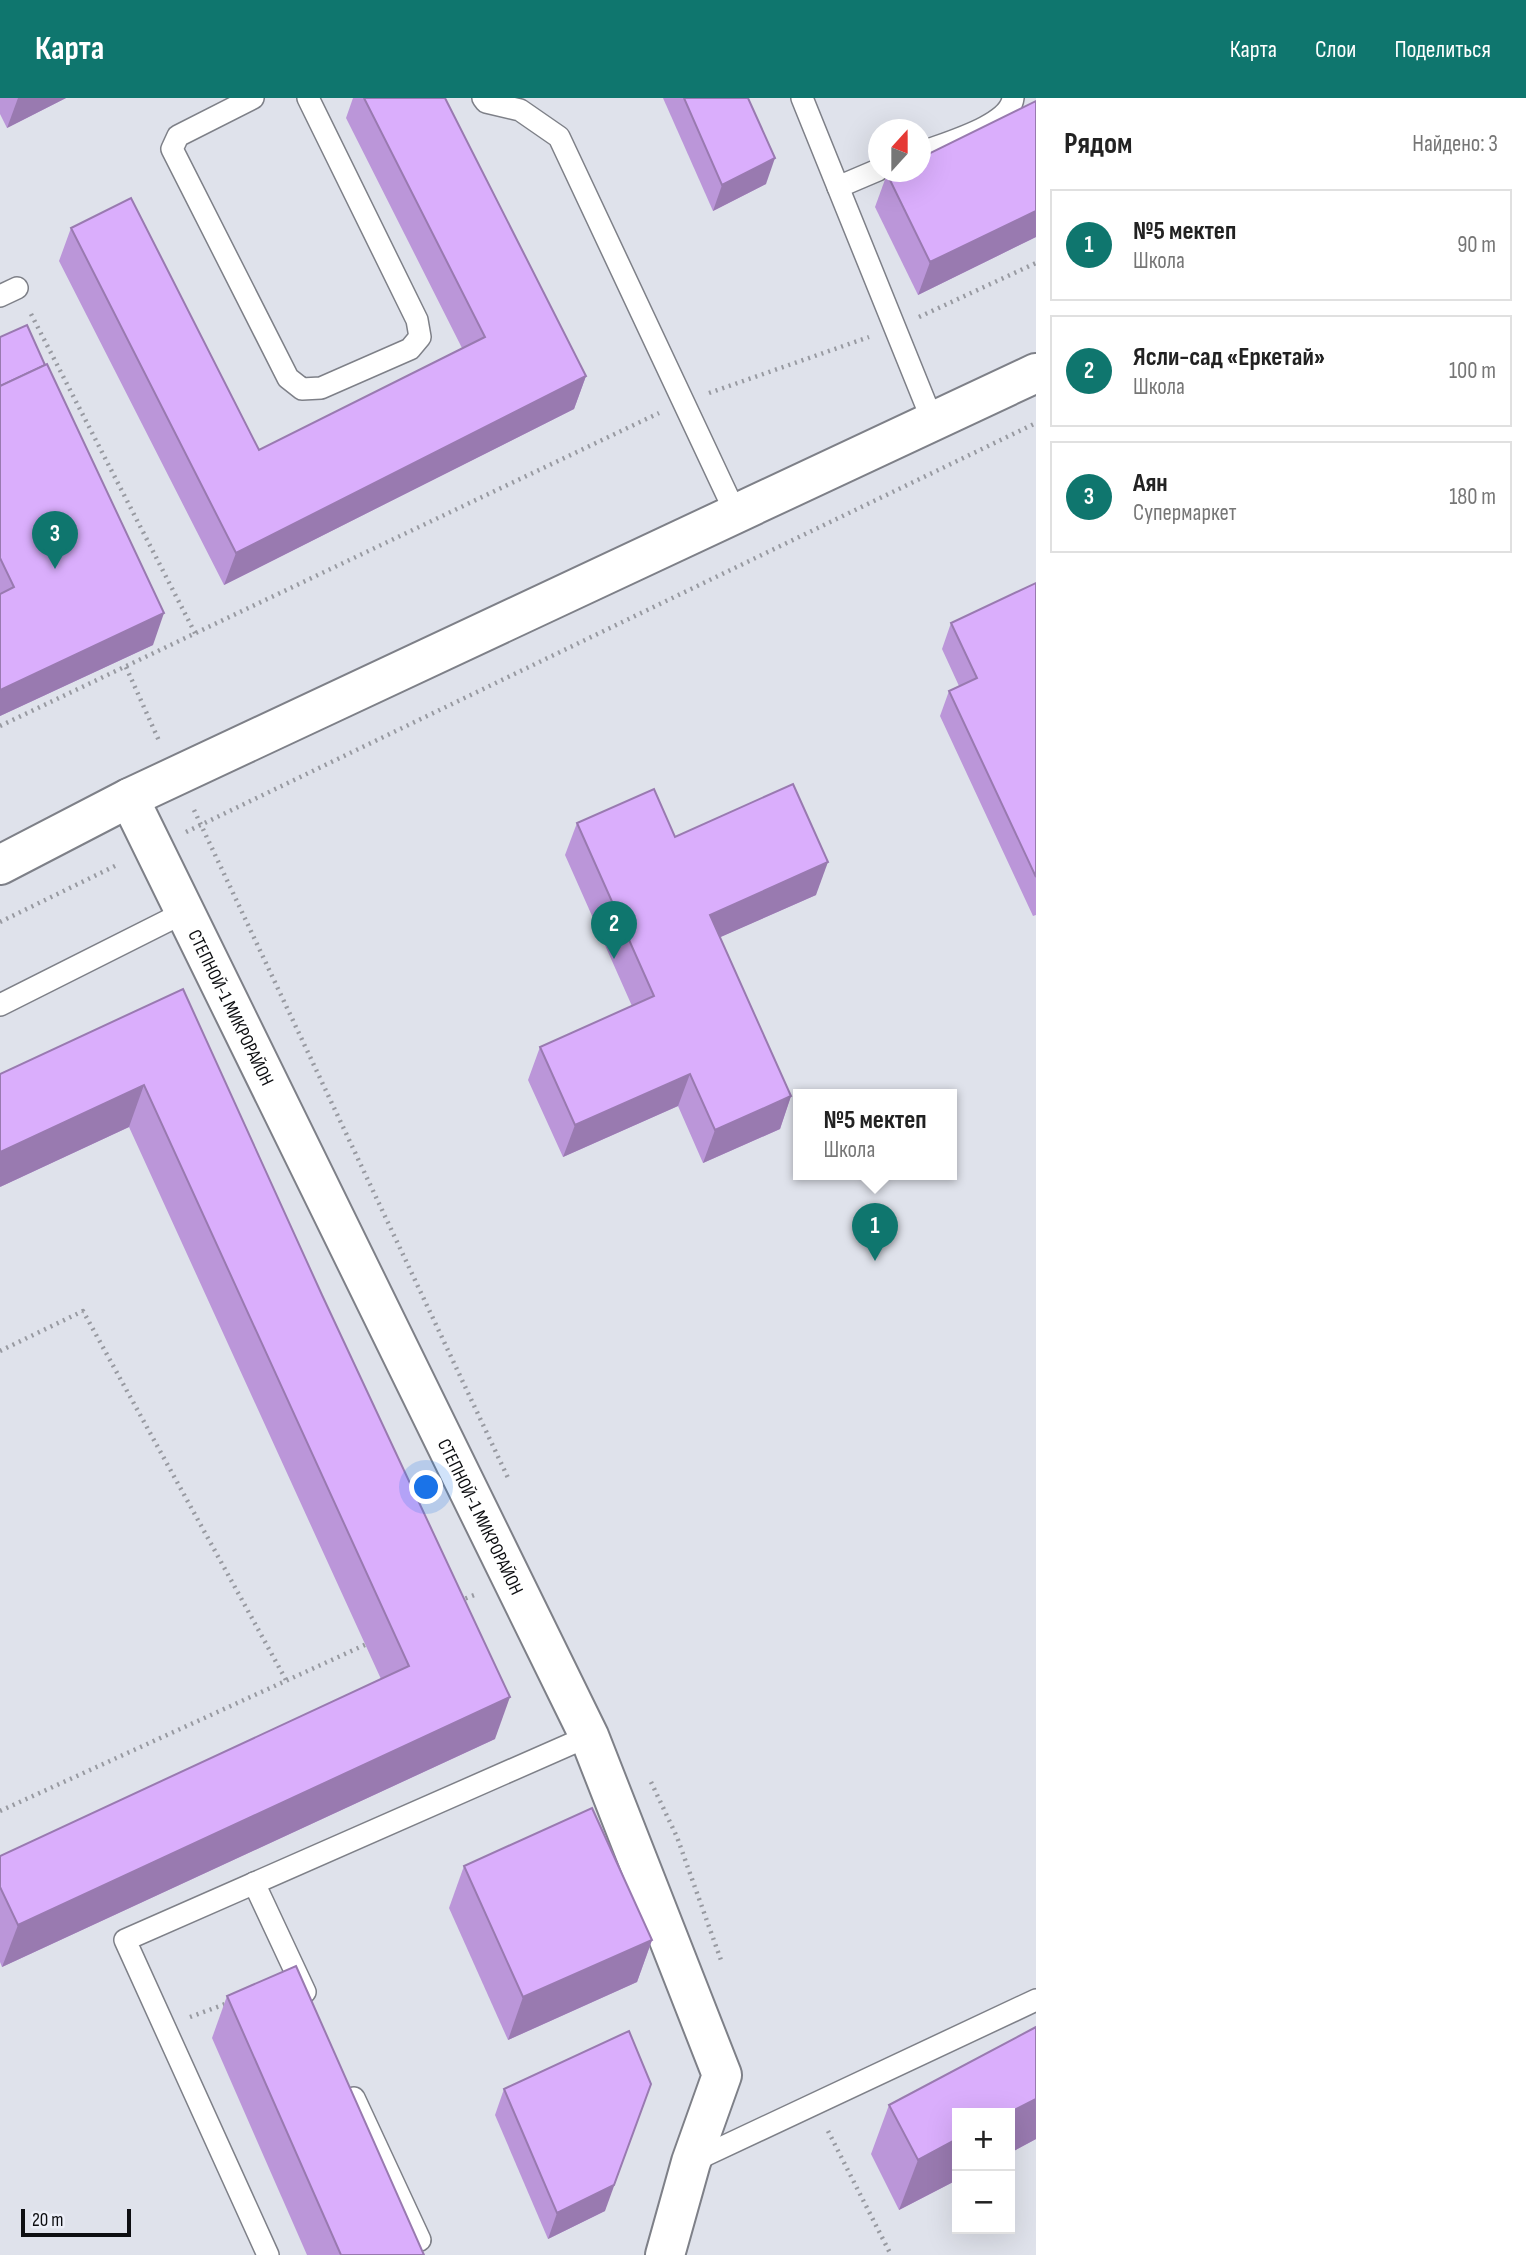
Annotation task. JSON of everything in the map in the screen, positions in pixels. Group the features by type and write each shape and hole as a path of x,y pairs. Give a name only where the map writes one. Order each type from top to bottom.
{"street":[{"path":"0,865 129,798 1036,373"},
{"name":"СТЕПНОЙ-1 МИКРОРАЙОН","path":"129,798 589,1735 722,2075 691,2162 665,2255"}],"lane":[{"path":"253,98 178,136 172,149 288,378 302,389 321,387 410,349 420,337 417,320 308,98"},
{"path":"483,98 486,102 520,110 559,137 736,514"},
{"path":"802,98 933,422"},
{"path":"931,149 996,123 1012,107 1013,98"},
{"path":"838,187 868,174"},
{"path":"0,1005 185,912"},
{"path":"268,2255 125,1940 589,1735"},
{"path":"254,1883 313,2010"},
{"path":"691,2162 1036,2000"},
{"path":"346,2082 420,2240"}],"path":[{"path":"0,726 683,402 895,328 1036,263"},
{"path":"9,292 196,635"},
{"path":"0,922 1036,422"},
{"path":"0,1351 83,1311 286,1680"},
{"path":"449,1606 512,1578"},
{"path":"0,1811 373,1640"},
{"path":"223,2005 236,2000"},
{"path":"814,2104 891,2255"}],"building":[{"path":"364,98 445,98 586,376 236,553 71,228 131,198 259,450 485,337"},
{"path":"684,98 748,98 775,158 722,185"},
{"path":"1036,101 1036,211 930,262 891,182 931,182 931,153"},
{"path":"27,325 45,365 0,386 0,337"},
{"path":"47,364 164,613 0,690 0,594 14,587 0,558 0,386"},
{"path":"1036,583 1036,877 949,691 977,678 951,623"},
{"path":"793,784 828,862 710,915 791,1096 715,1130 690,1074 575,1125 540,1047 654,996 577,823 654,789 675,837"},
{"path":"183,989 322,1295 510,1697 18,1925 0,1887 0,1856 409,1666 144,1085 0,1152 0,1074"},
{"path":"592,1808 652,1940 523,1997 464,1866"},
{"path":"296,1966 424,2255 341,2255 227,1996"},
{"path":"1036,2027 1036,2099 1015,2110 952,2108 952,2142 918,2160 889,2105"},
{"path":"629,2031 651,2084 614,2185 557,2213 504,2089"}],"place":[{"name":"Аян","path":"55,569"},
{"name":"Ясли-сад «Еркетай»","path":"614,959"},
{"name":"№5 мектеп","path":"875,1261"}]}
